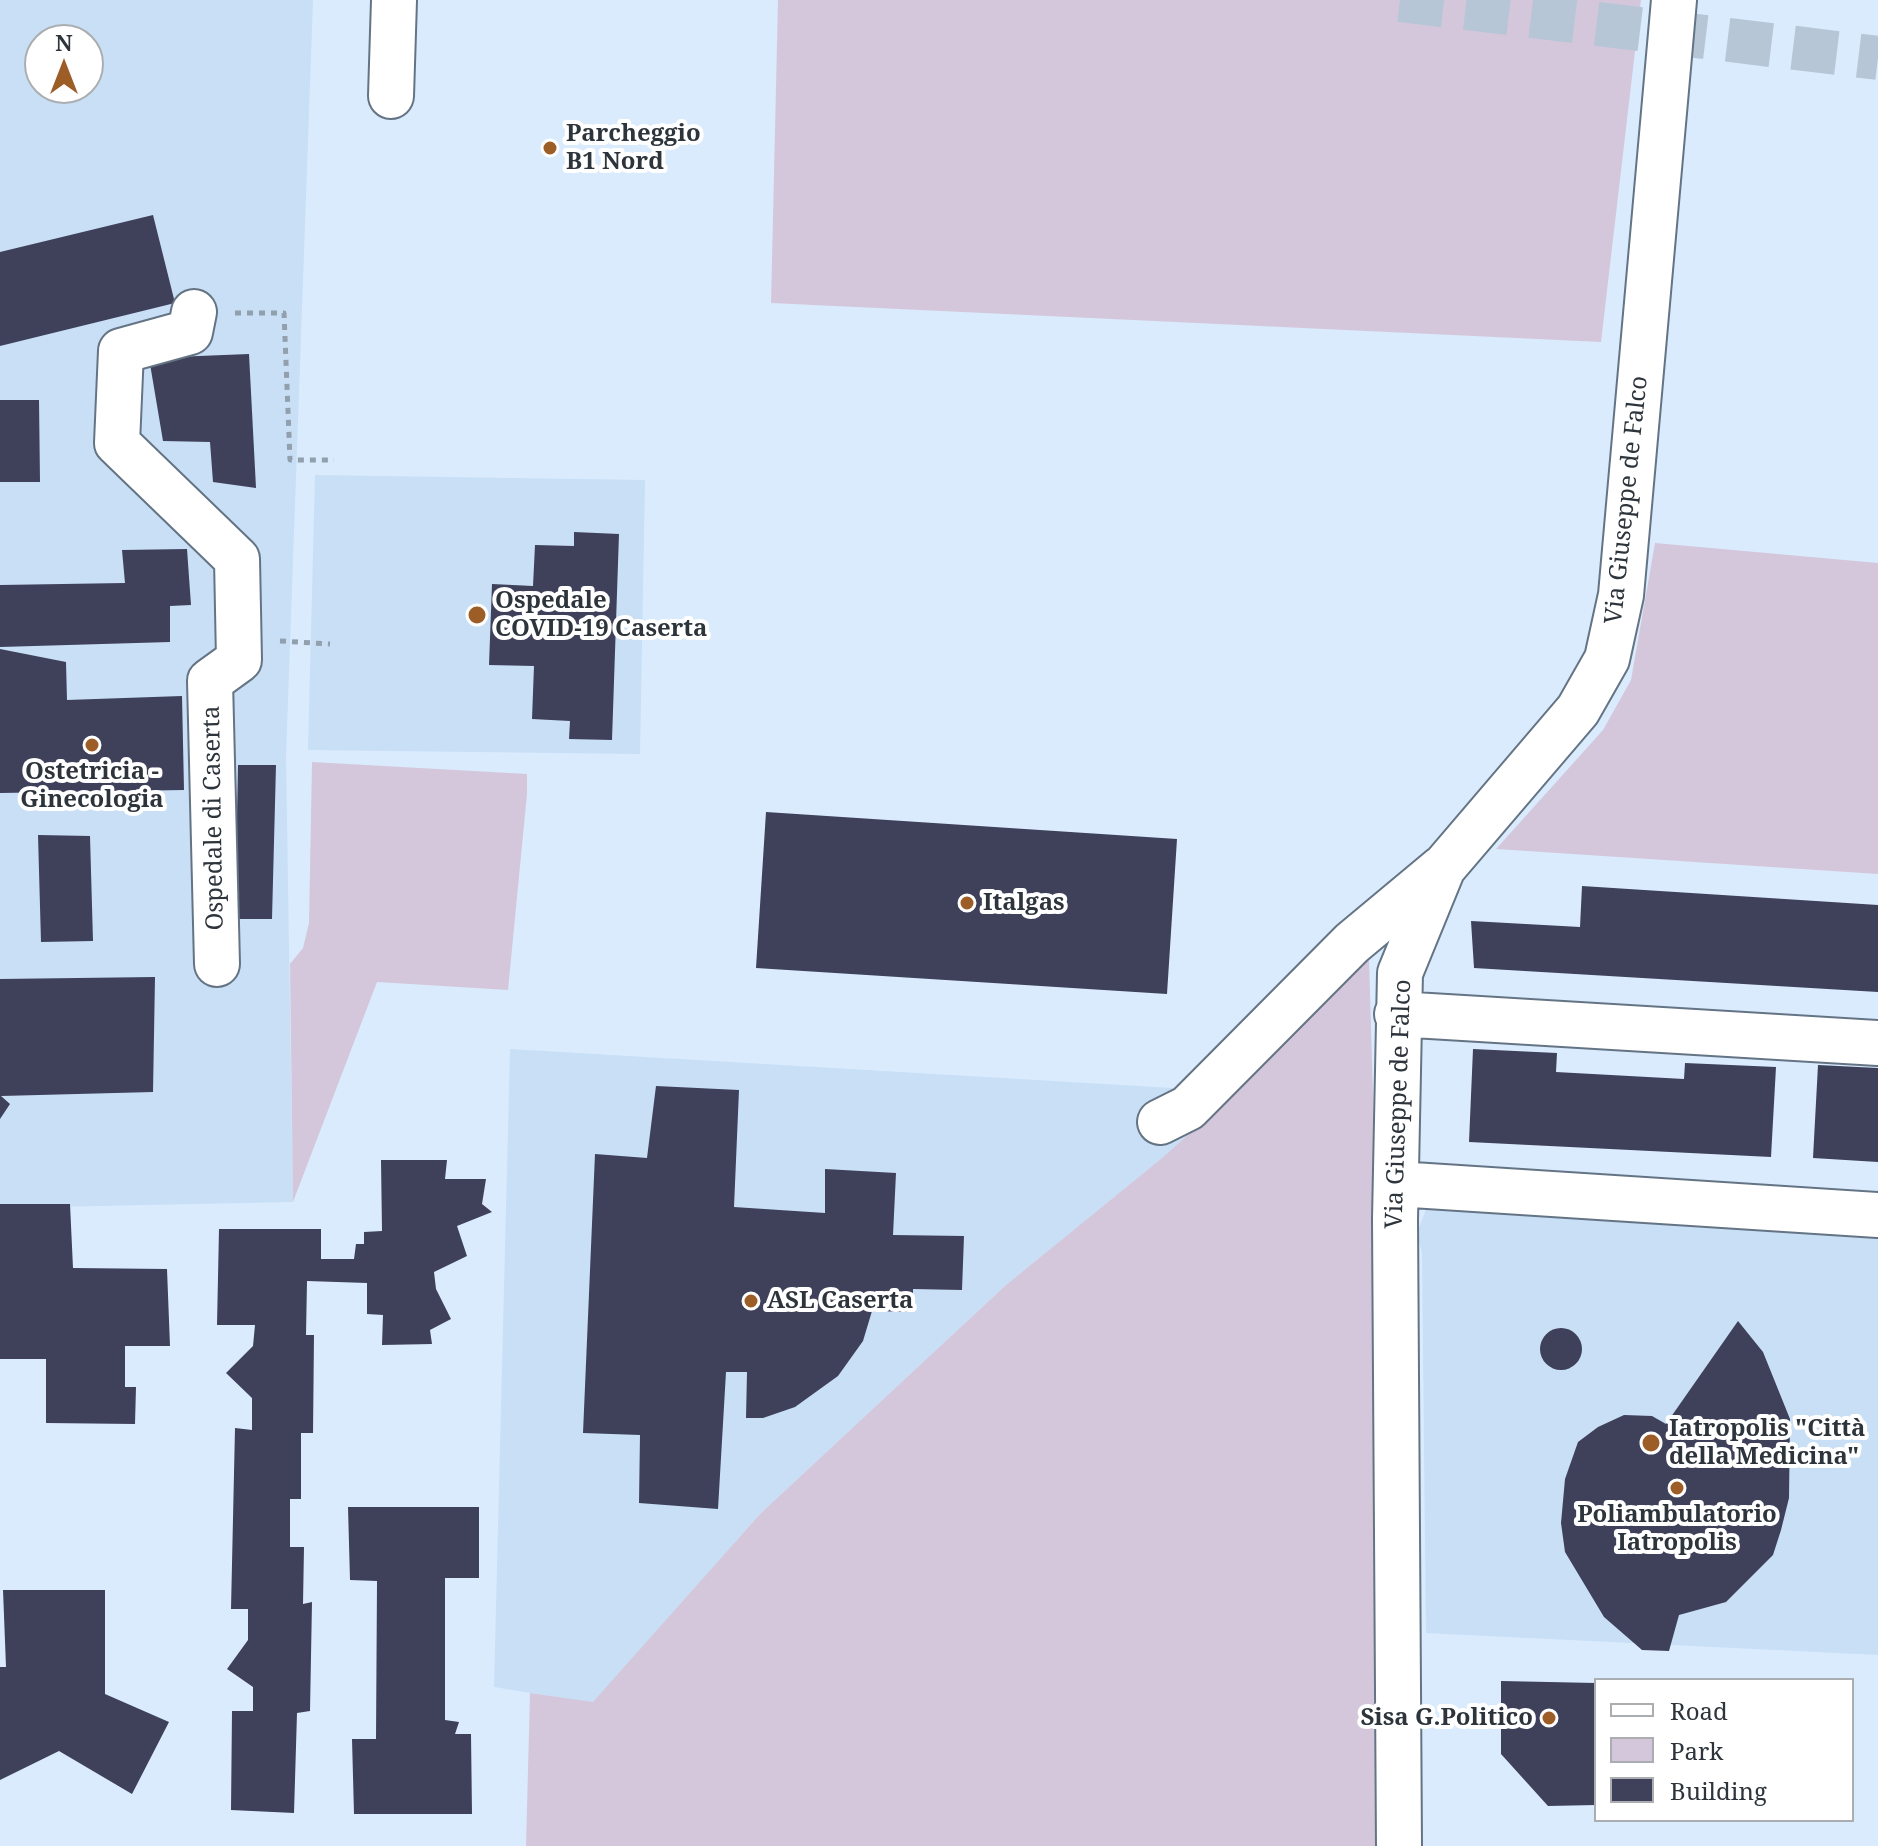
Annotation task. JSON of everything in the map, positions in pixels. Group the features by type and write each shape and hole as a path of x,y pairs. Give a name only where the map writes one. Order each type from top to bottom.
{"street":[{"path":"391,96 394,0"},
{"name":"Via Giuseppe de Falco","path":"1399,1846 1397,1014 1400,973 1443,868 1578,710 1607,659 1621,595 1674,0"},
{"name":"Ospedale di Caserta","path":"194,312 190,332 121,351 117,443 237,559 239,660 210,681 217,964"},
{"path":"1160,1122 1188,1108 1352,943 1443,868"},
{"path":"1397,1014 1878,1043"},
{"path":"1397,1184 1878,1215"}],"path":[{"path":"194,312 284,313 290,460 334,460"},
{"path":"239,640 330,644"}],"shaded area":[{"path":"0,0 313,0 286,756 293,1202 0,1208"},
{"name":"Ospedale COVID-19 Caserta","path":"315,475 645,480 640,754 308,750"},
{"path":"510,1049 1206,1090 1224,1102 1162,1158 1006,1285 761,1513 593,1703 494,1687"},
{"name":"Iatropolis \"Città della Medicina\"","path":"1428,1204 1878,1230 1878,1655 1426,1633 1422,1253 1417,1233"}],"green space":[{"path":"778,0 1641,0 1601,342 771,303"},
{"path":"1655,543 1878,563 1878,874 1496,849 1603,730 1631,680"},
{"path":"312,762 527,774 527,794 508,990 377,982 293,1202 290,964 303,948 309,923"},
{"path":"1369,958 1395,1846 526,1846 530,1693 593,1702 761,1513 1006,1285 1162,1158 1224,1102"}],"building":[{"path":"153,215 175,303 0,346 0,252"},
{"path":"249,354 256,488 213,482 210,442 163,441 149,358"},
{"path":"0,400 39,400 40,482 0,482"},
{"path":"574,532 619,534 612,740 569,739 570,721 532,719 534,666 489,665 492,584 533,586 535,545 574,546"},
{"path":"187,549 191,605 170,606 170,642 0,647 0,585 125,583 122,550"},
{"name":"Ostetricia - Ginecologia","path":"0,649 66,662 67,700 182,696 184,790 0,793"},
{"path":"238,765 276,765 272,919 235,919"},
{"name":"Italgas","path":"766,812 1177,839 1167,994 756,968"},
{"path":"38,835 90,836 93,941 41,942"},
{"path":"1582,886 1878,905 1878,992 1474,968 1471,921 1580,927"},
{"path":"155,977 153,1092 1,1096 10,1104 0,1119 0,979"},
{"path":"1473,1049 1557,1053 1556,1072 1684,1079 1685,1063 1776,1067 1771,1157 1469,1142"},
{"path":"1818,1065 1878,1068 1878,1162 1813,1158"},
{"name":"ASL Caserta","path":"656,1086 739,1090 734,1207 825,1213 825,1169 896,1173 893,1235 964,1236 962,1290 913,1289 913,1312 872,1311 863,1341 838,1376 795,1407 763,1418 746,1418 747,1372 726,1372 718,1509 639,1503 640,1435 583,1433 595,1154 647,1158"},
{"path":"381,1160 447,1160 445,1179 486,1179 482,1204 492,1212 457,1226 467,1256 434,1272 436,1289 451,1319 430,1330 432,1344 382,1345 383,1315 367,1314 367,1283 307,1281 306,1335 314,1335 313,1433 301,1433 301,1499 290,1499 290,1547 304,1547 303,1604 312,1602 310,1711 297,1713 294,1813 231,1810 232,1711 253,1711 253,1687 227,1669 248,1640 248,1609 231,1609 235,1428 252,1430 252,1398 226,1373 253,1346 255,1325 217,1325 219,1229 321,1229 321,1259 354,1259 356,1244 364,1244 364,1232 382,1231"},
{"path":"0,1204 70,1204 73,1268 167,1269 170,1346 125,1346 125,1387 136,1387 135,1424 46,1423 46,1359 0,1359"},
{"name":"Poliambulatorio Iatropolis","path":"1738,1321 1763,1352 1790,1419 1789,1498 1781,1530 1773,1555 1726,1602 1679,1615 1669,1651 1642,1650 1604,1617 1565,1552 1561,1523 1565,1479 1578,1442 1598,1427 1624,1415 1652,1416 1666,1424"},
{"path":"1561,1328 1576,1334 1582,1349 1576,1364 1561,1370 1546,1364 1540,1349 1546,1334"},
{"path":"348,1507 479,1507 479,1578 445,1578 445,1720 459,1722 455,1734 471,1734 472,1814 354,1814 352,1739 376,1739 377,1581 350,1580"},
{"path":"3,1590 105,1590 105,1694 169,1722 132,1794 59,1751 0,1780 0,1667 6,1667"},
{"name":"Sisa G.Politico","path":"1501,1681 1594,1683 1594,1805 1548,1806 1501,1754"}],"tunnel":[{"path":"1400,0 1878,58"}],"place":[{"name":"Parcheggio B1 Nord","path":"550,148"},
{"name":"Ospedale COVID-19 Caserta","path":"477,615"},
{"name":"Ostetricia - Ginecologia","path":"92,745"},
{"name":"Italgas","path":"967,903"},
{"name":"ASL Caserta","path":"751,1301"},
{"name":"Iatropolis \"Città della Medicina\"","path":"1651,1443"},
{"name":"Poliambulatorio Iatropolis","path":"1677,1488"},
{"name":"Sisa G.Politico","path":"1549,1718"}]}
